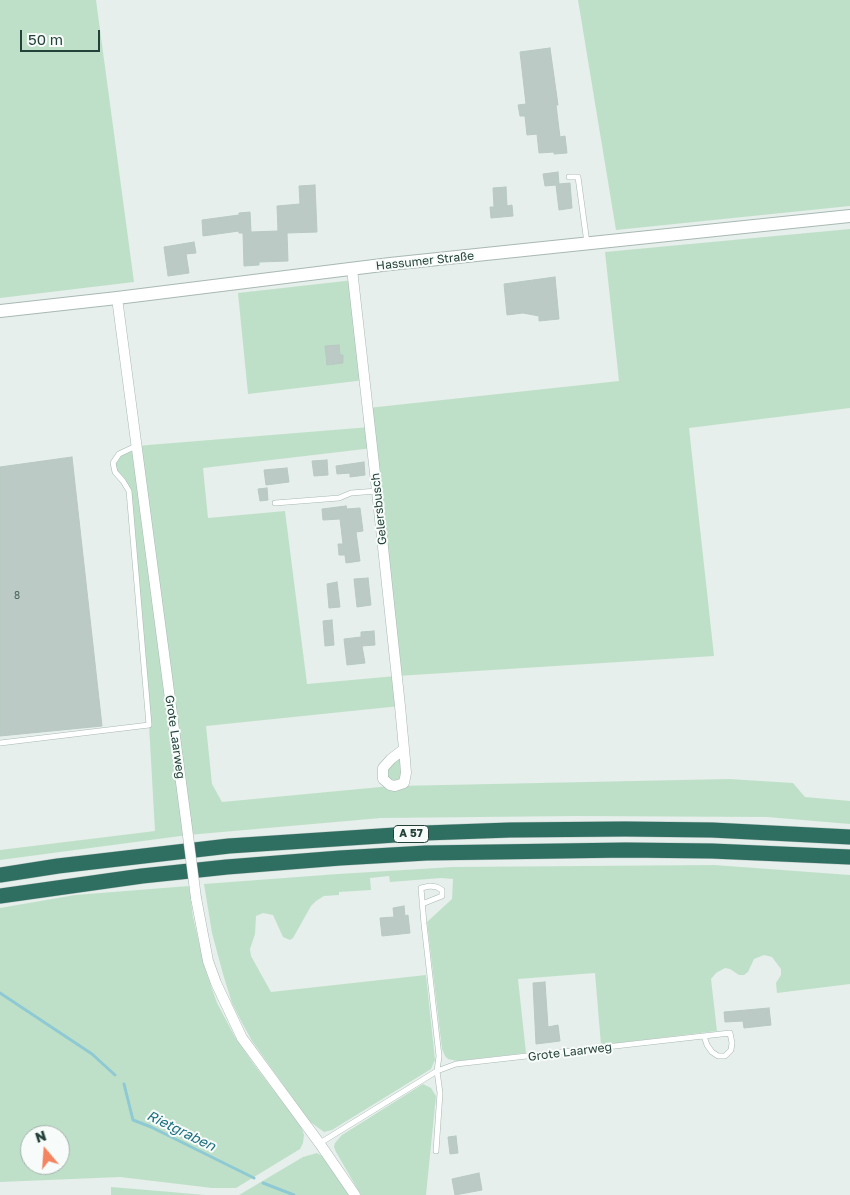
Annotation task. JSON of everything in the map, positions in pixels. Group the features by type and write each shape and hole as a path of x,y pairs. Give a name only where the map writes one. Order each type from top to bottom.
{"highway":[{"name":"A 57","path":"0,875 230,846 426,833 625,829 712,830 850,837"},
{"name":"A 57","path":"0,896 132,877 227,867 426,853 626,850 712,851 850,858"}],"street":[{"name":"Hassumer Straße","path":"0,311 352,269 850,216"},
{"name":"Gelersbusch","path":"352,269 378,491 404,750"},
{"name":"Grote Laarweg","path":"117,298 196,898 208,961 229,1013 242,1038 320,1144 354,1195"}],"lane":[{"path":"570,177 578,177 587,244"},
{"path":"0,743 148,725 128,492 123,481 115,472 113,463 118,454 136,446"},
{"path":"274,503 339,498 351,493 378,491"},
{"path":"422,904 442,896 442,890 430,886 421,888 422,904 439,1056 436,1071 440,1093 436,1151"},
{"name":"Grote Laarweg","path":"320,1144 436,1071 456,1064 730,1033 732,1043 730,1050 725,1056 718,1056 707,1045 704,1036"}],"green space":[{"path":"0,0 96,0 134,282 0,298"},
{"path":"578,0 850,0 850,206 616,230"},
{"path":"850,229 850,408 689,428 714,656 397,676 400,706 206,726 212,784 222,802 391,786 383,768 404,749 406,773 397,786 729,779 793,783 805,797 850,801 850,824 767,817 381,818 188,835 0,860 0,850 155,831 149,725 129,492 115,472 113,463 119,454 136,446 370,427 368,408 619,381 605,252","holes":["373,448 396,676 307,684 285,511 208,518 203,468"]},
{"path":"354,280 365,380 248,394 238,293"},
{"path":"714,865 850,875 850,984 777,993 776,983 781,975 781,969 772,957 764,955 754,959 748,972 744,975 739,975 725,968 716,973 711,979 717,1031 601,1045 595,973 518,979 526,1053 457,1061 448,1059 442,1049 427,922 452,899 453,879 441,878 390,882 389,876 370,878 371,890 339,892 339,895 324,896 316,901 290,940 283,937 273,915 263,913 256,916 255,934 250,949 251,956 271,992 426,975 435,1060 431,1069 332,1130 324,1132 309,1121 252,1041 232,1003 212,933 204,884 453,867"},
{"path":"189,886 193,917 205,969 217,1003 235,1037 301,1126 304,1135 300,1149 236,1188 212,1188 120,1177 0,1182 0,908 75,895"},
{"path":"423,1084 431,1088 436,1096 426,1195 361,1195 336,1152 335,1143 342,1135"},
{"path":"317,1153 322,1156 350,1195 239,1195 303,1157"},
{"path":"111,1187 171,1192 205,1195 111,1195"}],"building":[{"path":"550,48 558,105 556,105 560,137 565,136 567,153 539,153 537,134 527,135 525,116 520,116 518,105 526,104 520,52"},
{"path":"558,172 559,184 570,183 572,208 559,210 556,185 545,186 543,174"},
{"path":"315,185 317,232 287,233 288,261 259,262 259,265 244,266 243,233 239,233 239,231 203,236 202,220 250,212 251,232 278,231 277,206 300,204 299,186"},
{"path":"506,187 507,206 512,205 513,216 491,218 490,207 494,207 493,188"},
{"path":"194,242 196,253 186,254 189,273 168,276 164,247"},
{"path":"555,277 559,319 539,321 539,316 523,313 507,315 504,284"},
{"path":"339,345 340,355 343,355 343,363 327,365 325,346"},
{"path":"72,457 102,726 0,736 0,467"},
{"path":"327,460 328,475 314,476 312,461"},
{"path":"364,462 365,475 350,477 350,473 337,474 336,466"},
{"path":"287,468 289,482 266,485 264,470"},
{"path":"267,488 268,500 260,501 258,489"},
{"path":"346,506 347,509 360,508 363,531 356,532 360,561 346,563 345,555 339,555 338,544 343,544 340,519 323,520 322,509"},
{"path":"368,578 371,605 357,607 354,579"},
{"path":"337,582 340,607 329,608 327,584"},
{"path":"332,620 334,645 325,646 323,621"},
{"path":"374,631 375,645 362,646 365,663 347,665 344,639 361,637 361,632"},
{"path":"404,906 405,916 408,915 410,933 382,936 380,918 394,917 393,908"},
{"path":"545,982 548,1027 558,1025 560,1041 536,1044 533,983"},
{"path":"769,1008 771,1025 744,1028 743,1021 725,1022 724,1012"},
{"path":"456,1136 458,1153 450,1154 448,1137"},
{"path":"479,1173 482,1190 455,1195 452,1179"}],"waterway":[{"name":"Rietgraben","path":"0,993 92,1054 115,1075"},
{"name":"Rietgraben","path":"124,1084 133,1120 254,1178"},
{"name":"Rietgraben","path":"263,1183 294,1195"}]}
